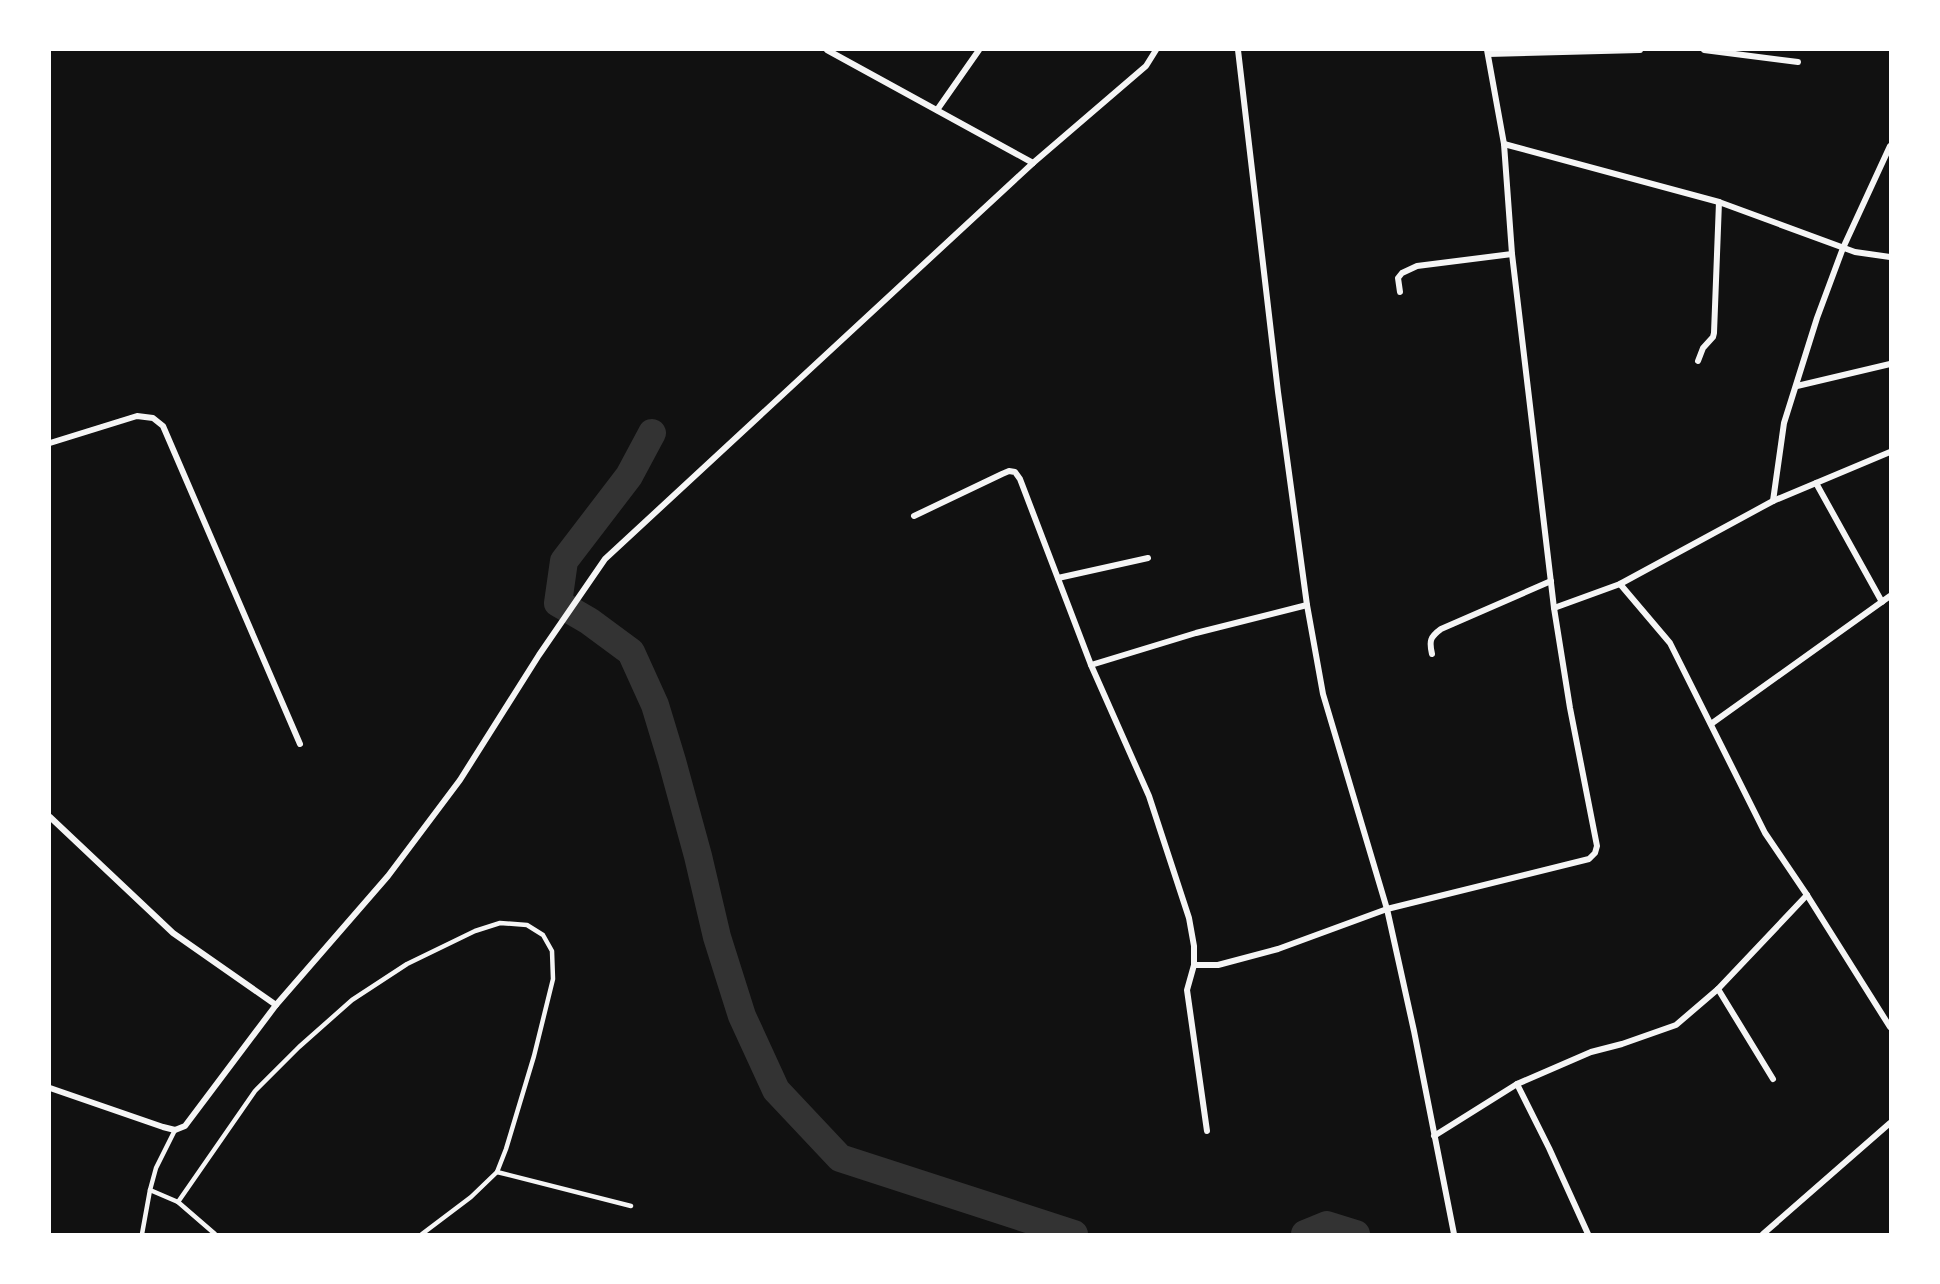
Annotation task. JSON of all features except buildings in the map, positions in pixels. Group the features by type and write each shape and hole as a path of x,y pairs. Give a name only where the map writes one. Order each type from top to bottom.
{"street":[{"path":"827,50 1033,163"},
{"path":"937,110 979,50"},
{"path":"50,1088 163,1127 175,1130 185,1126 276,1005 388,876 453,790 539,655 605,558 1033,163 1146,66 1156,50"},
{"path":"1238,50 1278,392 1307,605 1323,694 1387,909 1414,1031 1454,1234"},
{"path":"1194,965 1218,965 1278,949 1387,909 1589,859 1595,854 1597,846 1570,708 1554,608 1512,254 1504,144 1488,52 1640,50"},
{"path":"1704,50 1798,62"},
{"path":"1504,144 1719,202 1844,248 1869,255 1890,257"},
{"path":"1773,501 1784,423 1817,318 1844,248 1890,147"},
{"path":"1698,361 1703,348 1714,333 1719,202"},
{"path":"1400,292 1398,278 1407,269 1512,254"},
{"path":"1797,386 1890,364"},
{"path":"50,443 137,416 153,418 163,426 300,744"},
{"path":"1554,608 1620,584 1773,501 1890,452"},
{"path":"914,516 1009,471 1015,472 1020,479 1091,665 1149,796 1189,918 1194,946 1194,965 1187,990 1207,1131"},
{"path":"1816,483 1882,602"},
{"path":"1058,578 1148,558"},
{"path":"1432,654 1430,639 1441,629 1551,581"},
{"path":"1620,584 1670,643 1765,833 1890,1027"},
{"path":"1710,724 1890,596"},
{"path":"1091,665 1196,633 1307,605"},
{"path":"50,817 173,933 276,1005"},
{"path":"1434,1136 1517,1084 1592,1052 1654,1034 1676,1025 1718,989 1807,895"},
{"path":"1718,989 1773,1079"},
{"path":"1517,1084 1550,1148 1588,1234"},
{"path":"1763,1234 1890,1123"}],"lane":[{"path":"178,1202 255,1091 299,1047 352,1000 406,964 475,931 500,923 527,924 543,935 552,951 553,979 534,1056 506,1149 497,1172 471,1197 422,1234"},
{"path":"142,1234 156,1168 175,1130"},
{"path":"497,1172 631,1206"},
{"path":"150,1190 178,1202 215,1234"}],"waterway":[{"path":"652,433 629,476 564,561 558,603 589,621 631,652 655,705 698,856 717,937 742,1016 776,1090 840,1158 1074,1234"},
{"path":"1305,1234 1327,1225 1356,1234"}]}
